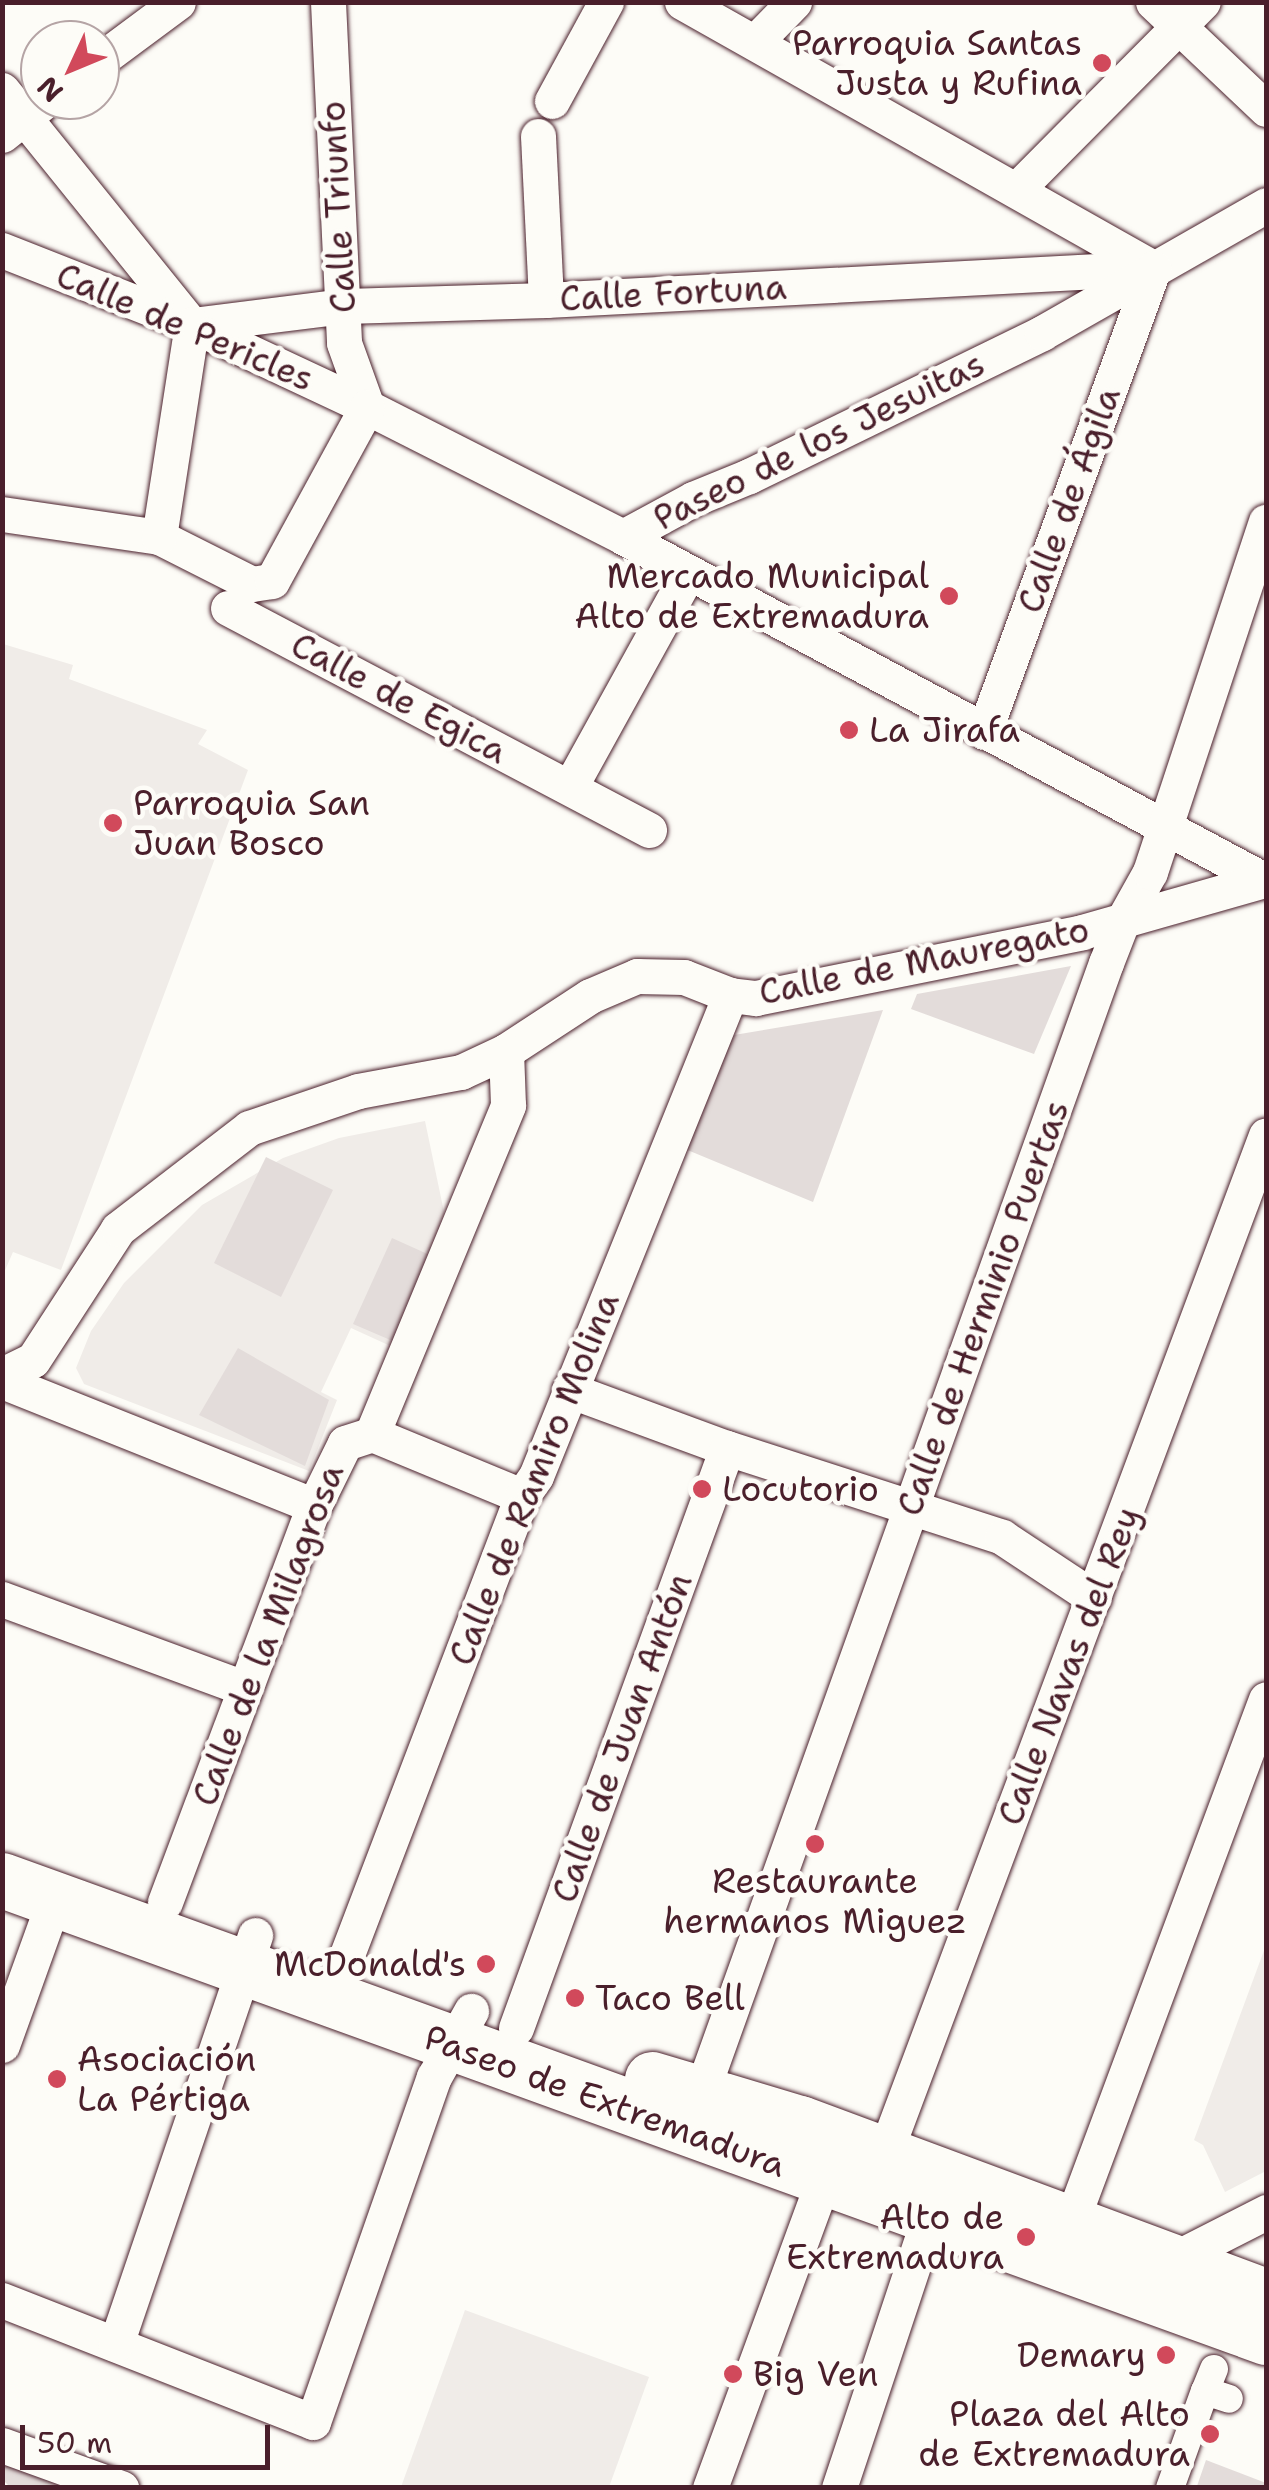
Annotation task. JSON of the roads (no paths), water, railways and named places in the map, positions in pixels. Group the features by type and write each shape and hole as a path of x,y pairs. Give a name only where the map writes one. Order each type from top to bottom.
{"main road":[{"name":"Paseo de Extremadura","path":"2,1844 164,1902 250,1952 343,1966 478,2028 854,2167 1070,2225 1266,2336"},
{"name":"Paseo de Extremadura","path":"2,1880 250,1952 700,2096 854,2167 929,2217 1164,2281 1266,2296"}],"street":[{"path":"120,45 178,2"},
{"name":"Calle Triunfo","path":"328,2 344,342 367,407"},
{"path":"552,101 606,2"},
{"path":"682,2 1154,268"},
{"path":"755,42 794,2"},
{"path":"1016,190 1178,10 1266,109"},
{"path":"19,110 155,285 192,325 159,537"},
{"path":"538,136 546,300"},
{"name":"Paseo de los Jesuitas","path":"367,407 624,537 693,499 750,476 1042,333 1266,205"},
{"name":"Calle de Pericles","path":"2,250 192,325 367,407"},
{"name":"Calle Fortuna","path":"192,325 345,306 546,300 1154,268"},
{"name":"Calle de Ágila","path":"984,732 1154,268"},
{"path":"2,514 159,537 252,584 272,581 367,407"},
{"name":"Calle de Herminio Puertas","path":"700,2096 1122,922 1150,872 1266,522"},
{"path":"624,537 1266,880"},
{"path":"570,787 688,572"},
{"name":"Calle de Egica","path":"228,608 649,830"},
{"name":"Calle de Mauregato","path":"2,1378 33,1360 118,1229 249,1128 358,1091 461,1072 506,1051 590,996 638,976 684,977 730,995 756,998 1122,922 1266,880"},
{"name":"Calle de Ramiro Molina","path":"343,1966 363,1924 522,1496 536,1476 730,995"},
{"name":"Calle de la Milagrosa","path":"164,1902 314,1506 344,1442 372,1434 508,1105 506,1051"},
{"name":"Calle Navas del Rey","path":"710,2488 854,2167 1094,1598 1266,1135"},
{"path":"2,1378 314,1506"},
{"path":"570,1390 727,1448 913,1505 1002,1537 1094,1598"},
{"path":"372,1434 522,1496"},
{"name":"Calle de Juan Antón","path":"116,2344 313,2422 727,1448"},
{"path":"2,1599 244,1688"},
{"path":"1070,2225 1266,1699"},
{"path":"2,2045 54,1898"},
{"path":"2,2300 116,2344 250,1952"},
{"path":"1164,2281 1266,2212"},
{"path":"839,2488 929,2217"},
{"path":"1170,2488 1216,2386"},
{"path":"2,2444 120,2488"}],"place":[{"name":"Parroquia Santas Justa y Rufina","path":"1102,63"},
{"name":"Mercado Municipal Alto de Extremadura","path":"949,596"},
{"name":"La Jirafa","path":"849,730"},
{"name":"Parroquia San Juan Bosco","path":"113,823"},
{"name":"Locutorio","path":"702,1489"},
{"name":"Restaurante hermanos Miguez","path":"815,1844"},
{"name":"McDonald's","path":"486,1964"},
{"name":"Taco Bell","path":"575,1998"},
{"name":"Asociación La Pértiga","path":"57,2079"},
{"name":"Alto de Extremadura","path":"1026,2237"},
{"name":"Demary","path":"1166,2355"},
{"name":"Big Ven","path":"733,2374"},
{"name":"Plaza del Alto de Extremadura","path":"1210,2434"}]}
